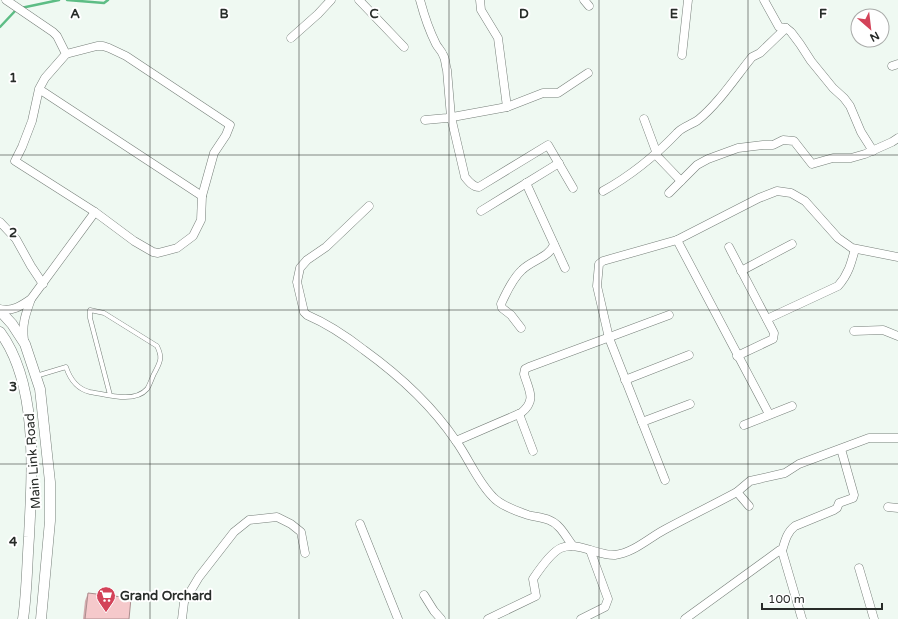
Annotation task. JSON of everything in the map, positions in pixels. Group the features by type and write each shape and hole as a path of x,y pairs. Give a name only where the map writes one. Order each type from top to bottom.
{"street":[{"path":"6,0 57,36 66,54"},
{"path":"291,38 331,0"},
{"path":"359,0 404,47"},
{"path":"420,0 428,26 445,59 451,117 465,177 476,187 479,187 548,145 573,188"},
{"path":"480,0 480,10 498,38 507,107"},
{"path":"682,55 688,0"},
{"path":"764,0 780,27 786,28 791,32 824,78 850,106 858,127 873,151"},
{"path":"603,191 625,179 656,155 678,132 698,119 715,102 752,57 760,53 786,28"},
{"path":"97,46 109,48 126,56 230,125 226,135 214,153 202,196 201,220 193,236 176,248 158,253 153,252 134,241 95,212 15,161 32,121 39,89 45,78 66,54 97,46"},
{"path":"424,120 451,117 507,107 543,93 558,93 588,73"},
{"path":"39,89 202,196"},
{"path":"644,119 656,155 681,181"},
{"path":"669,193 697,165 708,159 738,148 773,145 782,140 794,140 812,164 833,158 851,158 873,151 898,138"},
{"path":"481,211 559,163"},
{"path":"526,183 565,268"},
{"path":"665,480 608,338 597,286 599,264 603,261 678,240 759,198 777,191 791,193 805,201 838,238 852,248 898,257"},
{"path":"369,206 326,247 307,260 300,268 297,282 304,312 307,315 339,331 401,378 425,401 456,441 481,481 494,498 508,507 528,515 549,520 559,526 574,546"},
{"path":"0,310 6,311 16,309 31,299 95,212"},
{"path":"0,222 16,239 43,284"},
{"path":"678,240 737,356 769,414"},
{"path":"741,271 792,244"},
{"path":"521,328 511,315 502,308 501,304 522,270 547,254 554,245"},
{"path":"728,247 774,333 773,339 737,356"},
{"path":"767,319 838,286 850,269 855,249"},
{"path":"25,344 22,328 31,299"},
{"name":"Main Link Road","path":"0,310 12,324 25,344 40,389 50,490 50,521 41,619"},
{"path":"456,441 519,414 528,407 531,398 524,374 529,366 669,315"},
{"path":"854,331 883,330 898,336"},
{"name":"Main Link Road","path":"0,332 17,364 25,388 28,410 31,456 31,499 23,619"},
{"path":"625,380 689,355"},
{"path":"642,422 690,404"},
{"path":"744,425 792,406"},
{"path":"519,414 533,451"},
{"path":"488,619 536,596 533,579 546,562 561,548 574,546 614,555 631,550 663,530 737,492 750,481 785,473 799,464 868,438 898,438"},
{"path":"802,619 782,551 785,539 795,526 834,510 837,508 839,503 853,498 854,495 841,449"},
{"path":"737,492 749,506"},
{"path":"888,507 898,508"},
{"path":"182,619 184,602 198,577 234,532 249,520 277,517 291,524 301,532 304,553"},
{"path":"360,524 398,619"},
{"path":"581,619 605,607 608,598 590,550"},
{"path":"685,619 780,550 782,551"},
{"path":"860,568 874,619"},
{"path":"424,596 441,619"}],"lane":[{"path":"36,376 66,367 73,382 79,388 84,390 110,395 129,397 146,390 160,362 161,354 157,346 110,316 99,311 90,310 90,318 110,395"}],"building":[{"name":"Grand Orchard","path":"88,593 131,598 129,619 85,619"}],"waterway":[{"path":"21,8 59,0"},
{"path":"67,0 104,3 108,0"},
{"path":"0,27 16,10"}],"place":[{"name":"Grand Orchard","path":"106,613"}]}
